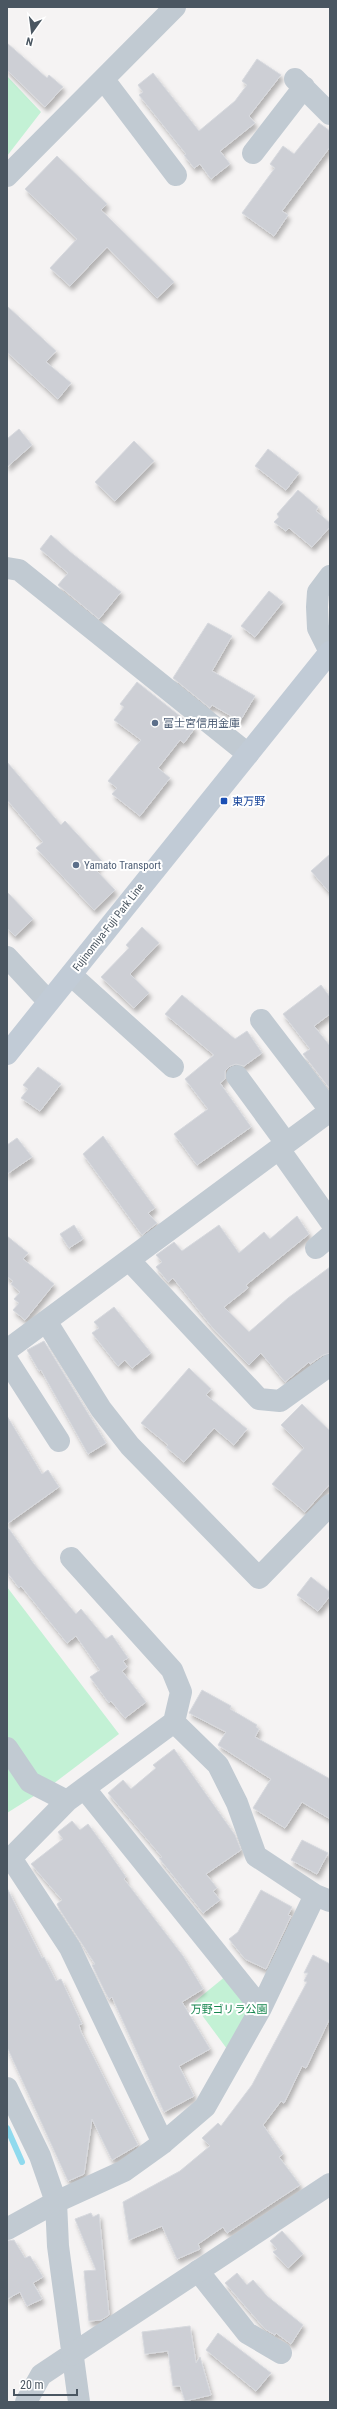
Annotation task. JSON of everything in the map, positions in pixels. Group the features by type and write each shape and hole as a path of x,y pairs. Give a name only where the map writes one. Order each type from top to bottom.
{"main road":[{"name":"Fujinomiya-Fuji Park Line","path":"7,1054 48,1001 71,975 330,652"}],"street":[{"path":"7,176 175,7"},
{"path":"104,80 176,175"},
{"path":"253,153 299,83 330,114"},
{"path":"7,568 19,570 248,754"},
{"path":"330,576 318,592 317,607 318,628 330,652"},
{"path":"7,957 48,1001"},
{"path":"71,975 173,1068"},
{"path":"7,1350 330,1111 261,1020"},
{"path":"237,1076 330,1221"},
{"path":"129,1260 260,1399 280,1401 330,1365"},
{"path":"46,1321 101,1409 130,1446 259,1578 330,1505"},
{"path":"7,1360 59,1441"},
{"path":"71,1558 172,1670 181,1692 174,1722 76,1795 9,1859 70,1948 163,2143"},
{"path":"7,2229 56,2202 124,2171 163,2143 205,2107 323,1898 256,1856 237,1803 218,1765 174,1722"},
{"path":"7,1748 30,1782 76,1795 261,2008"},
{"path":"7,2088 40,2156 56,2202 58,2246 71,2355 79,2402"},
{"path":"26,2402 41,2375 330,2184"},
{"path":"198,2271 246,2333 281,2353"}],"green space":[{"path":"7,76 41,112 7,156"},
{"path":"7,1587 119,1734 53,1784 7,1813"},
{"name":"万野ゴリラ公園","path":"232,1971 261,2008 233,2057 193,2003"}],"building":[{"path":"7,43 47,78 49,75 63,87 45,107 7,70"},
{"path":"257,59 281,75 249,116 255,123 220,151 230,164 211,179 200,164 194,168 184,155 186,154 139,95 143,92 138,85 153,73 199,131 235,101 247,85 242,81"},
{"path":"319,123 330,131 330,147 282,211 288,215 274,236 242,213 275,168 270,164 283,146 294,154"},
{"path":"57,156 107,204 101,210 174,282 157,298 107,247 70,286 50,268 77,239 25,189"},
{"path":"7,306 56,351 46,362 71,383 58,399 7,352"},
{"path":"19,429 32,445 7,467 7,439"},
{"path":"134,441 154,461 115,501 95,482"},
{"path":"268,449 299,473 286,490 255,466"},
{"path":"298,490 318,507 316,511 330,523 330,527 312,547 289,528 286,531 274,522 279,517 277,514"},
{"path":"51,535 121,592 99,619 58,585 68,573 40,549"},
{"path":"269,591 283,602 255,637 241,626"},
{"path":"208,623 232,636 212,671 255,696 240,721 212,705 210,708 173,678"},
{"path":"137,682 195,728 184,743 180,740 158,768 170,778 140,816 112,794 117,788 108,781 141,740 114,720 124,707 120,704"},
{"name":"Yamato Transport","path":"7,762 61,825 65,821 103,862 95,869 115,890 94,910 36,848 43,842 7,800"},
{"path":"330,854 330,893 311,871"},
{"path":"7,892 33,919 15,936 7,928"},
{"path":"142,927 159,943 130,974 149,993 134,1008 101,977 129,948 126,945"},
{"path":"321,985 330,997 330,1014 314,1026 330,1046 330,1089 303,1054 310,1049 283,1014"},
{"path":"182,995 235,1039 247,1031 262,1053 244,1066 236,1064 230,1066 225,1071 225,1079 220,1083 251,1127 197,1165 174,1134 208,1109 185,1079 214,1055 165,1014"},
{"path":"38,1067 61,1084 40,1111 21,1098 28,1089 23,1085"},
{"path":"103,1136 155,1208 148,1213 157,1223 142,1235 83,1154"},
{"path":"17,1138 32,1157 7,1174 7,1145"},
{"path":"297,1216 309,1234 246,1285 248,1288 224,1307 249,1332 288,1298 330,1267 330,1353 323,1355 310,1364 309,1362 285,1382 261,1353 249,1365 212,1327 173,1278 168,1282 156,1267 162,1262 156,1255 174,1242 182,1251 219,1225 239,1253 264,1232 270,1239"},
{"path":"74,1225 83,1239 69,1248 60,1234"},
{"path":"7,1236 28,1253 23,1259 54,1284 25,1320 13,1310 19,1303 14,1299 20,1292 11,1284 13,1281 8,1277 7,1278"},
{"path":"114,1307 151,1353 132,1368 125,1360 118,1366 92,1333 99,1328 94,1322"},
{"path":"44,1341 106,1443 88,1454 41,1370 39,1371 27,1350"},
{"path":"189,1368 211,1389 206,1395 247,1429 234,1445 214,1428 184,1462 166,1447 168,1445 141,1423"},
{"path":"302,1404 330,1431 330,1484 305,1512 272,1484 304,1448 281,1425"},
{"path":"7,1416 42,1474 48,1470 59,1487 7,1524"},
{"path":"7,1526 34,1564 76,1614 81,1609 106,1639 112,1635 128,1658 123,1661 127,1667 122,1671 146,1702 125,1718 111,1701 109,1703 90,1677 100,1670 76,1636 67,1643 21,1586 19,1588 7,1572"},
{"path":"311,1577 330,1592 330,1596 318,1611 297,1595"},
{"path":"202,1690 231,1706 230,1709 257,1725 256,1727 259,1729 255,1737 330,1779 330,1819 302,1802 285,1828 253,1808 271,1779 218,1745 226,1732 189,1713"},
{"path":"174,1749 235,1835 241,1850 206,1874 217,1888 213,1891 220,1900 203,1913 159,1858 162,1857 108,1793 123,1780 131,1789 156,1768 153,1765"},
{"path":"72,1821 80,1830 88,1824 126,1877 124,1879 183,1956 203,1989 182,2002 210,2049 179,2066 194,2096 164,2112 112,1997 109,1999 92,1965 95,1964 57,1904 62,1900 31,1864 63,1839 58,1832"},
{"path":"302,1840 328,1853 317,1874 291,1860"},
{"path":"7,1888 42,1958 44,1957 56,1981 61,1979 82,2024 79,2025 81,2032 138,2145 112,2160 92,2119 84,2174 68,2181 7,2047"},
{"path":"261,1890 292,1907 288,1915 291,1916 266,1969 245,1959 229,1939 238,1932"},
{"path":"313,1955 330,1964 330,2018 306,2068 302,2066 284,2103 281,2101 263,2125 283,2154 279,2157 300,2185 227,2233 223,2227 198,2244 200,2249 177,2259 162,2226 129,2240 123,2202 180,2171 210,2146 202,2138 218,2123 221,2126 252,2085 307,1982 304,1981 308,1973 304,1973"},
{"path":"91,2213 93,2217 99,2214 109,2315 101,2320 89,2321 84,2271 96,2270 75,2219"},
{"path":"282,2231 303,2254 288,2268 273,2252 277,2249 270,2241"},
{"path":"14,2240 25,2258 30,2256 43,2277 33,2283 42,2299 27,2306 20,2292 7,2299 7,2241"},
{"path":"237,2273 247,2285 253,2280 267,2296 303,2325 291,2344 276,2333 275,2335 265,2329 225,2283"},
{"path":"190,2326 196,2363 200,2357 211,2395 185,2401 180,2386 173,2386 168,2351 145,2354 142,2332"},
{"path":"218,2333 271,2373 256,2391 206,2350"}],"waterway":[{"path":"7,2128 22,2162"}],"place":[{"name":"富士宮信用金庫","path":"155,723"},
{"name":"東万野","path":"224,801"},
{"name":"Yamato Transport","path":"76,865"}]}
